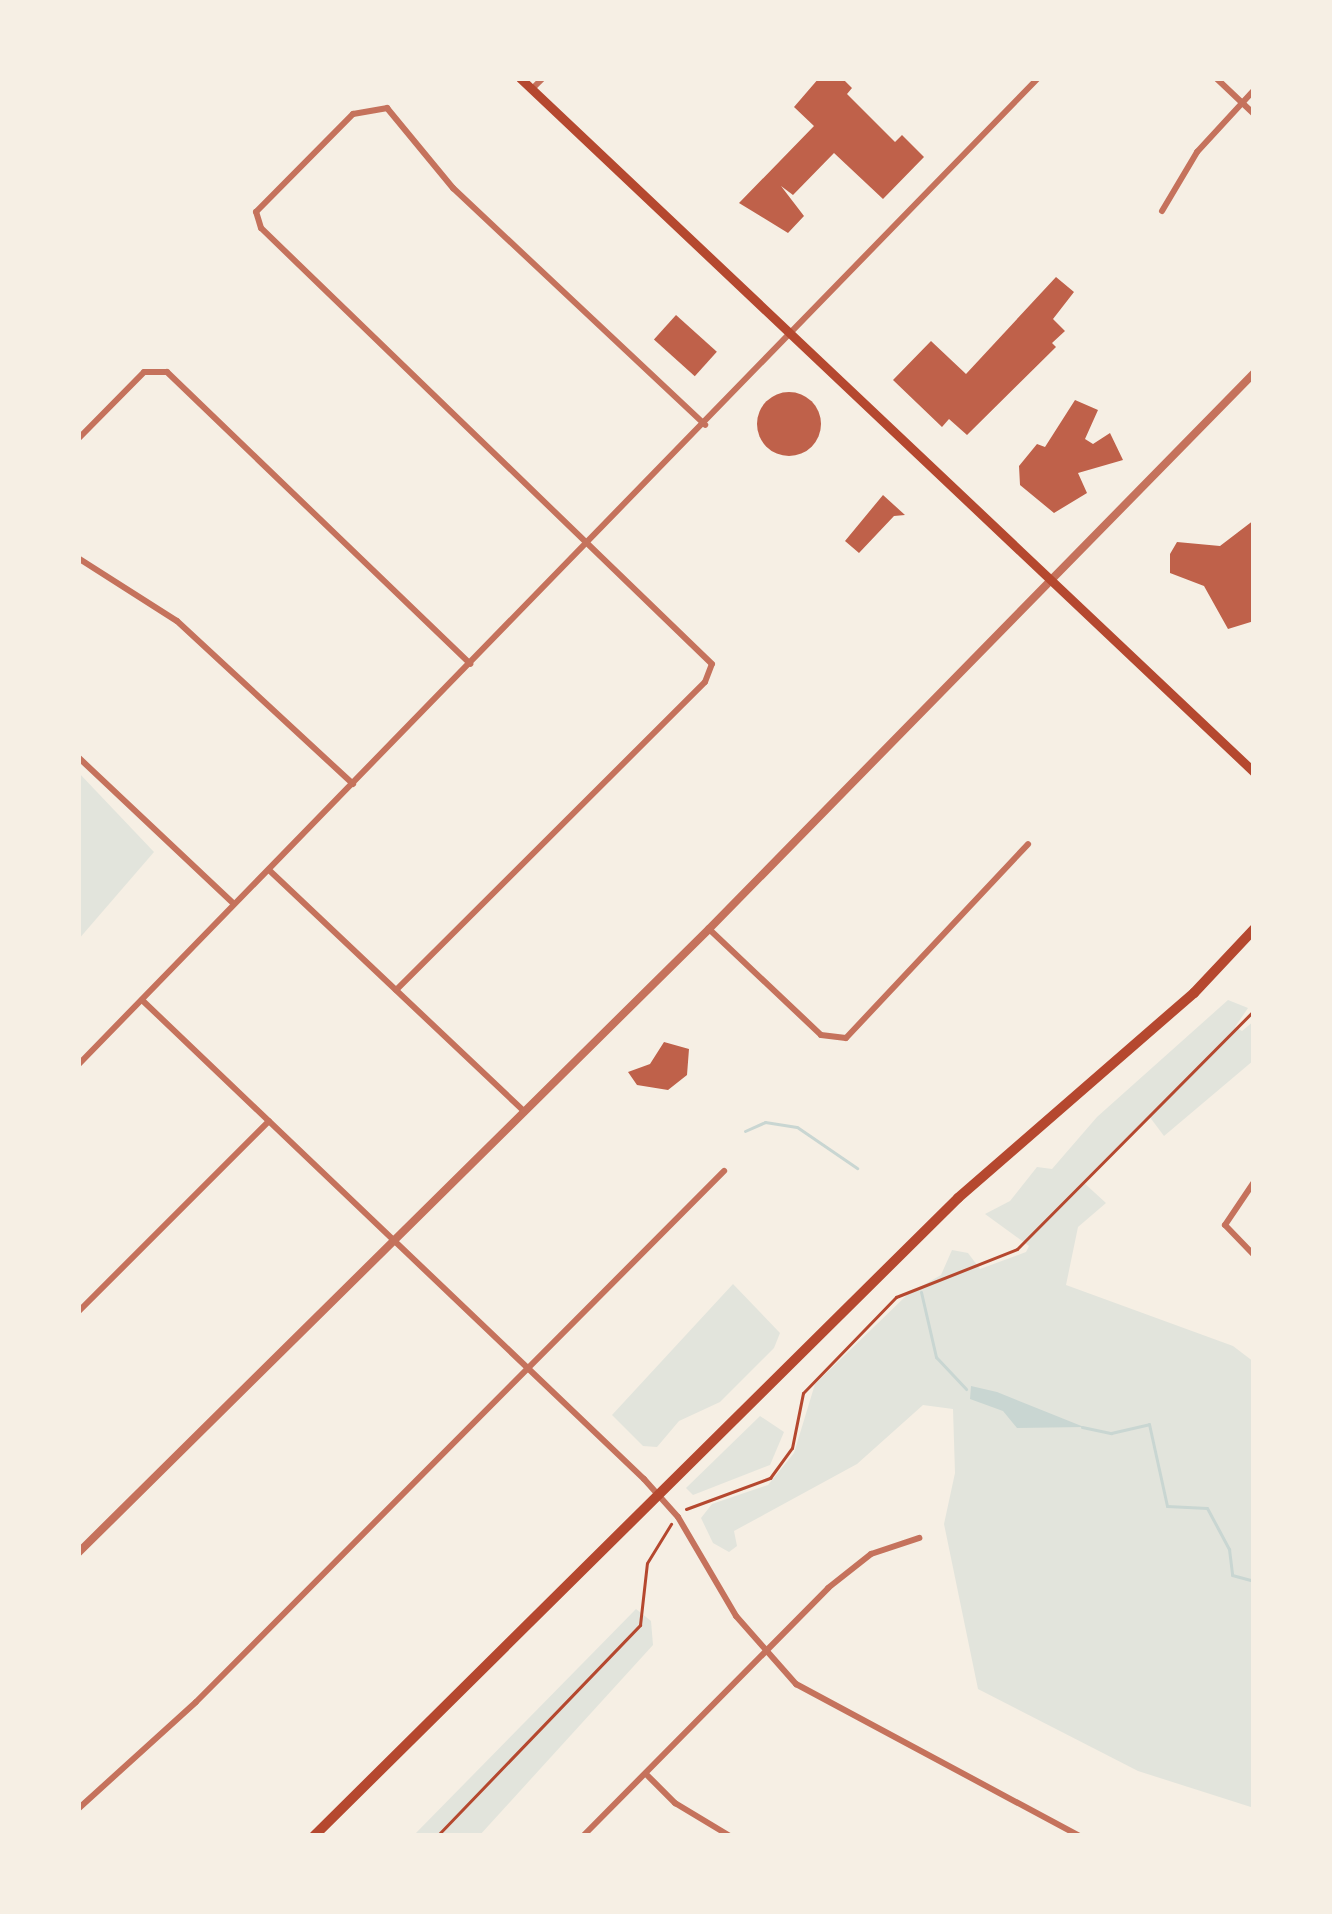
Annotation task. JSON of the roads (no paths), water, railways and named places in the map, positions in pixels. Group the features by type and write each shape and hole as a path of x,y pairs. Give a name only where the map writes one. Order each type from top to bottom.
{"main road":[{"path":"520,78 1254,772"},
{"path":"314,1836 958,1198 1194,993 1254,928"}],"street":[{"path":"532,89 543,78"},
{"path":"78,1065 1038,78"},
{"path":"1216,78 1254,114"},
{"path":"1162,211 1197,152 1254,90"},
{"path":"396,990 711,674 703,650 261,228 260,207 358,109 387,108 454,188 705,425"},
{"path":"78,439 144,372 167,372 470,664"},
{"path":"78,1552 709,928 1254,373"},
{"path":"78,558 177,621 353,784"},
{"path":"78,757 234,904"},
{"path":"709,928 821,1035 838,1040 1028,844"},
{"path":"268,870 525,1112"},
{"path":"142,1000 531,1367 658,1494 765,1652 796,1684 1079,1836"},
{"path":"78,1312 269,1121"},
{"path":"78,1809 196,1702 724,1171"},
{"path":"1254,1182 1226,1225 1254,1255"},
{"path":"583,1836 856,1564 919,1538"},
{"path":"646,1774 675,1803 730,1836"}],"waterway":[{"path":"745,1131 765,1122 797,1127 857,1168"},
{"path":"921,1292 936,1357 966,1389"},
{"path":"1082,1427 1111,1433 1149,1424 1167,1506 1207,1508 1229,1549 1232,1575 1254,1581"}]}
